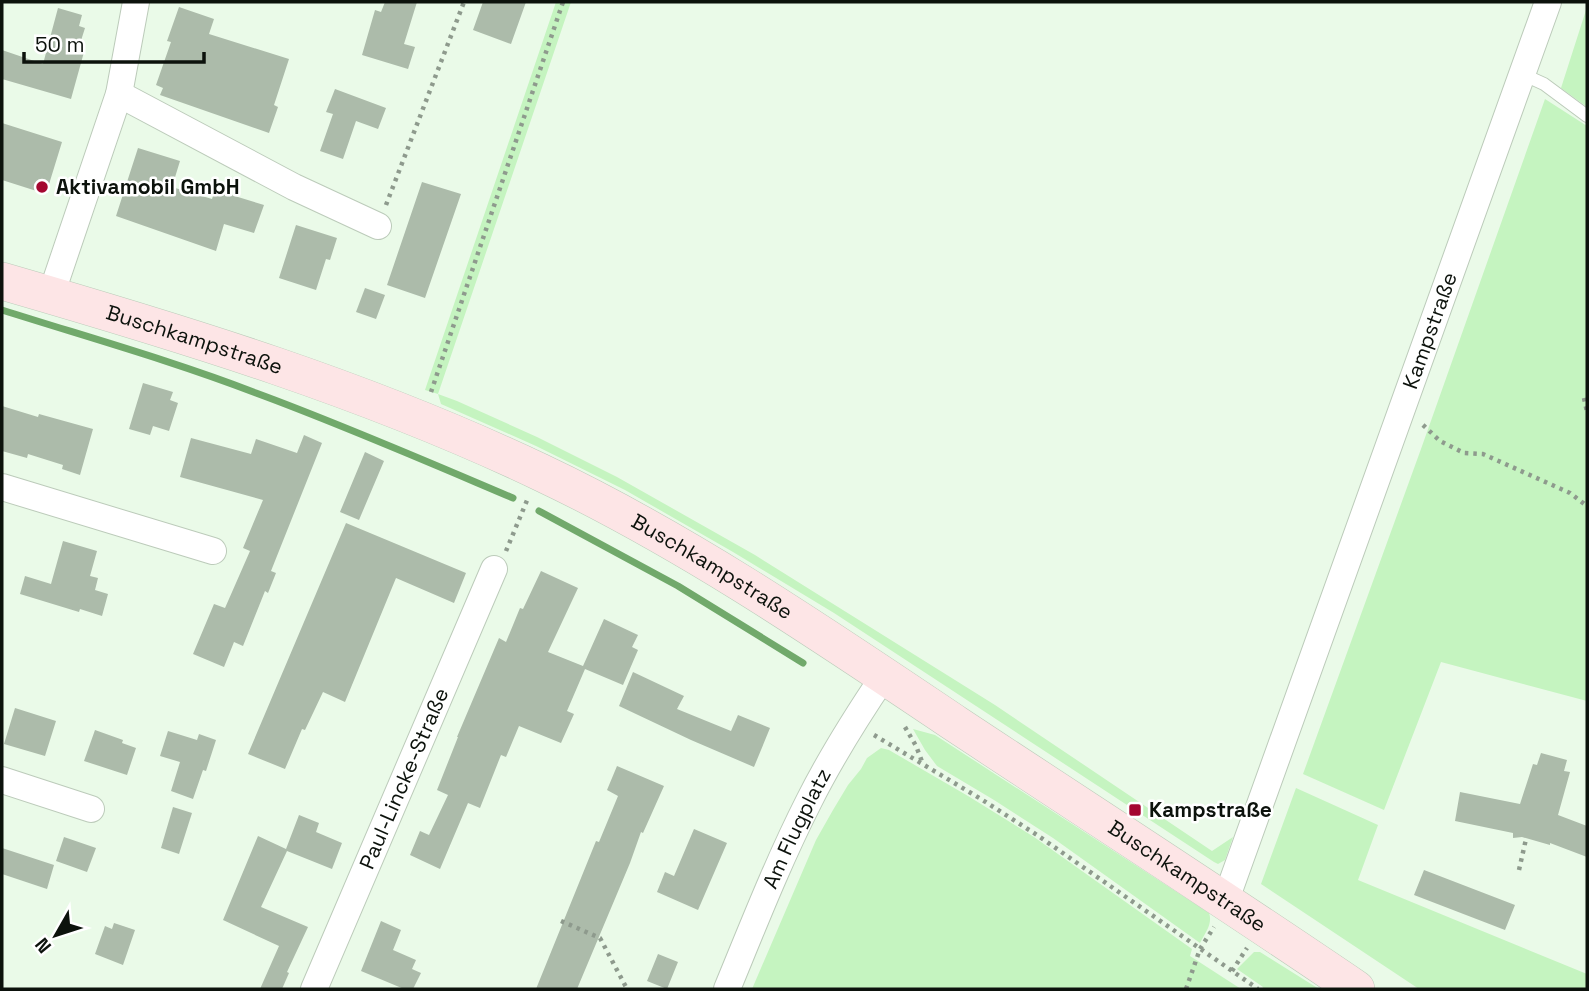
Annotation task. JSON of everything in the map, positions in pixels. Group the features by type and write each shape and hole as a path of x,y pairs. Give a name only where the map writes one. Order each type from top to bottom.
{"main road":[{"name":"Buschkampstraße","path":"2,281 342,388 421,419 541,472 620,512 723,573 877,686 1225,902 1356,989"}],"street":[{"path":"51,295 119,94 136,2"},
{"name":"Kampstraße","path":"1225,902 1548,2"},
{"path":"119,94 294,187 378,226"},
{"path":"2,487 212,551"},
{"name":"Paul-Lincke-Straße","path":"314,989 494,569"},
{"name":"Am Flugplatz","path":"727,989 797,825 826,768 877,686"},
{"path":"2,780 91,809"}],"lane":[{"path":"1522,74 1544,83 1587,116"}],"path":[{"path":"378,226 464,2"},
{"path":"421,419 563,2"},
{"path":"1584,398 1587,412"},
{"path":"1423,425 1440,441 1464,453 1483,454 1570,493 1587,506"},
{"path":"494,569 503,559 530,494"},
{"path":"877,686 887,708 906,729 923,764"},
{"path":"854,722 1037,835 1258,989"},
{"path":"1519,870 1526,839"},
{"path":"1185,989 1200,949 1220,916 1225,902"},
{"path":"561,921 600,938 626,987"}],"green space":[{"path":"556,2 571,2 438,394 425,390"},
{"path":"1587,7 1587,107 1561,88"},
{"path":"1545,99 1587,126 1587,701 1441,662 1384,810 1303,774"},
{"path":"438,394 537,437 617,477 755,555 995,705 1212,851 1233,837 1225,860 1218,864 1214,862 834,613 733,552 625,490 536,446 441,404"},
{"path":"913,729 935,735 1209,913 1209,925 1200,943 1053,838 937,766"},
{"path":"881,748 889,750 1034,837 1192,949 1190,956 1241,989 752,989 816,840 867,758"},
{"path":"1296,788 1378,825 1358,880 1587,974 1587,989 1419,989 1261,884"},
{"path":"1254,952 1260,952 1319,989 1262,989 1263,987 1237,969"}],"building":[{"path":"385,2 417,2 404,44 415,47 408,69 362,55 375,10 381,12"},
{"path":"483,2 526,2 511,44 473,30"},
{"path":"179,7 214,19 209,34 289,59 274,105 278,107 269,133 160,95 163,88 156,85 171,42 167,41"},
{"path":"58,8 82,15 79,26 85,28 78,50 84,52 71,99 2,79 2,50 43,64"},
{"path":"335,89 386,108 378,129 356,121 343,159 320,151 333,114 326,112"},
{"path":"2,123 62,142 46,194 2,180"},
{"path":"138,148 180,161 172,187 212,199 215,190 264,205 254,233 224,224 216,251 116,216"},
{"path":"422,182 461,194 425,298 387,285"},
{"path":"296,225 337,238 330,260 326,259 316,290 279,278"},
{"path":"365,288 385,295 376,319 356,312"},
{"path":"143,383 173,392 170,400 178,403 169,431 153,426 150,435 129,429"},
{"path":"2,406 93,429 80,475 62,469 63,465 28,454 27,458 2,451"},
{"path":"304,435 322,443 271,571 276,573 268,593 265,591 243,646 234,642 224,667 193,654 214,604 225,608 250,551 243,548 263,500 180,477 191,438 251,454 256,439 297,453"},
{"path":"365,452 384,461 359,520 340,512"},
{"path":"346,523 466,573 454,603 396,578 345,702 323,692 305,730 302,729 285,769 248,754"},
{"path":"63,541 97,551 90,576 98,578 95,590 108,594 102,616 20,594 25,576 51,584"},
{"path":"541,571 578,588 548,652 583,666 604,619 638,635 632,647 638,650 623,685 585,669 567,711 574,714 561,743 519,726 506,757 501,755 480,808 468,803 440,869 410,855 420,831 429,835 448,795 437,790 499,638 506,642 520,608 523,609"},
{"path":"633,672 684,696 677,709 731,731 738,715 770,728 754,767 619,706"},
{"path":"15,708 56,721 45,756 4,744"},
{"path":"95,730 136,748 127,775 84,761"},
{"path":"168,731 197,740 199,734 216,740 193,799 171,791 180,762 160,756"},
{"path":"1541,753 1567,760 1564,771 1570,772 1558,815 1587,826 1587,857 1550,843 1522,837 1513,838 1513,833 1455,821 1460,792 1520,804 1533,764 1537,765"},
{"path":"617,766 664,786 643,833 641,832 577,989 536,989 596,841 599,842 618,796 607,790"},
{"path":"173,807 192,813 179,854 161,848"},
{"path":"299,815 319,823 316,832 342,843 332,869 287,851 261,907 308,927 282,989 260,989 279,946 223,920 258,836 286,849"},
{"path":"694,829 727,843 698,910 657,892 665,872 674,876"},
{"path":"64,837 96,848 87,872 56,861"},
{"path":"2,848 54,865 47,889 2,874"},
{"path":"1424,870 1515,905 1505,930 1414,895"},
{"path":"381,921 401,930 393,950 416,960 412,969 421,973 413,989 404,989 361,971"},
{"path":"114,923 135,930 123,965 95,954 105,926 112,929"},
{"path":"658,954 678,962 667,989 647,981"}],"waterway":[{"path":"2,310 225,381 513,498"},
{"path":"539,511 678,586 803,663"}],"place":[{"name":"Aktivamobil GmbH","path":"42,187"},
{"name":"Kampstraße","path":"1135,810"}]}
